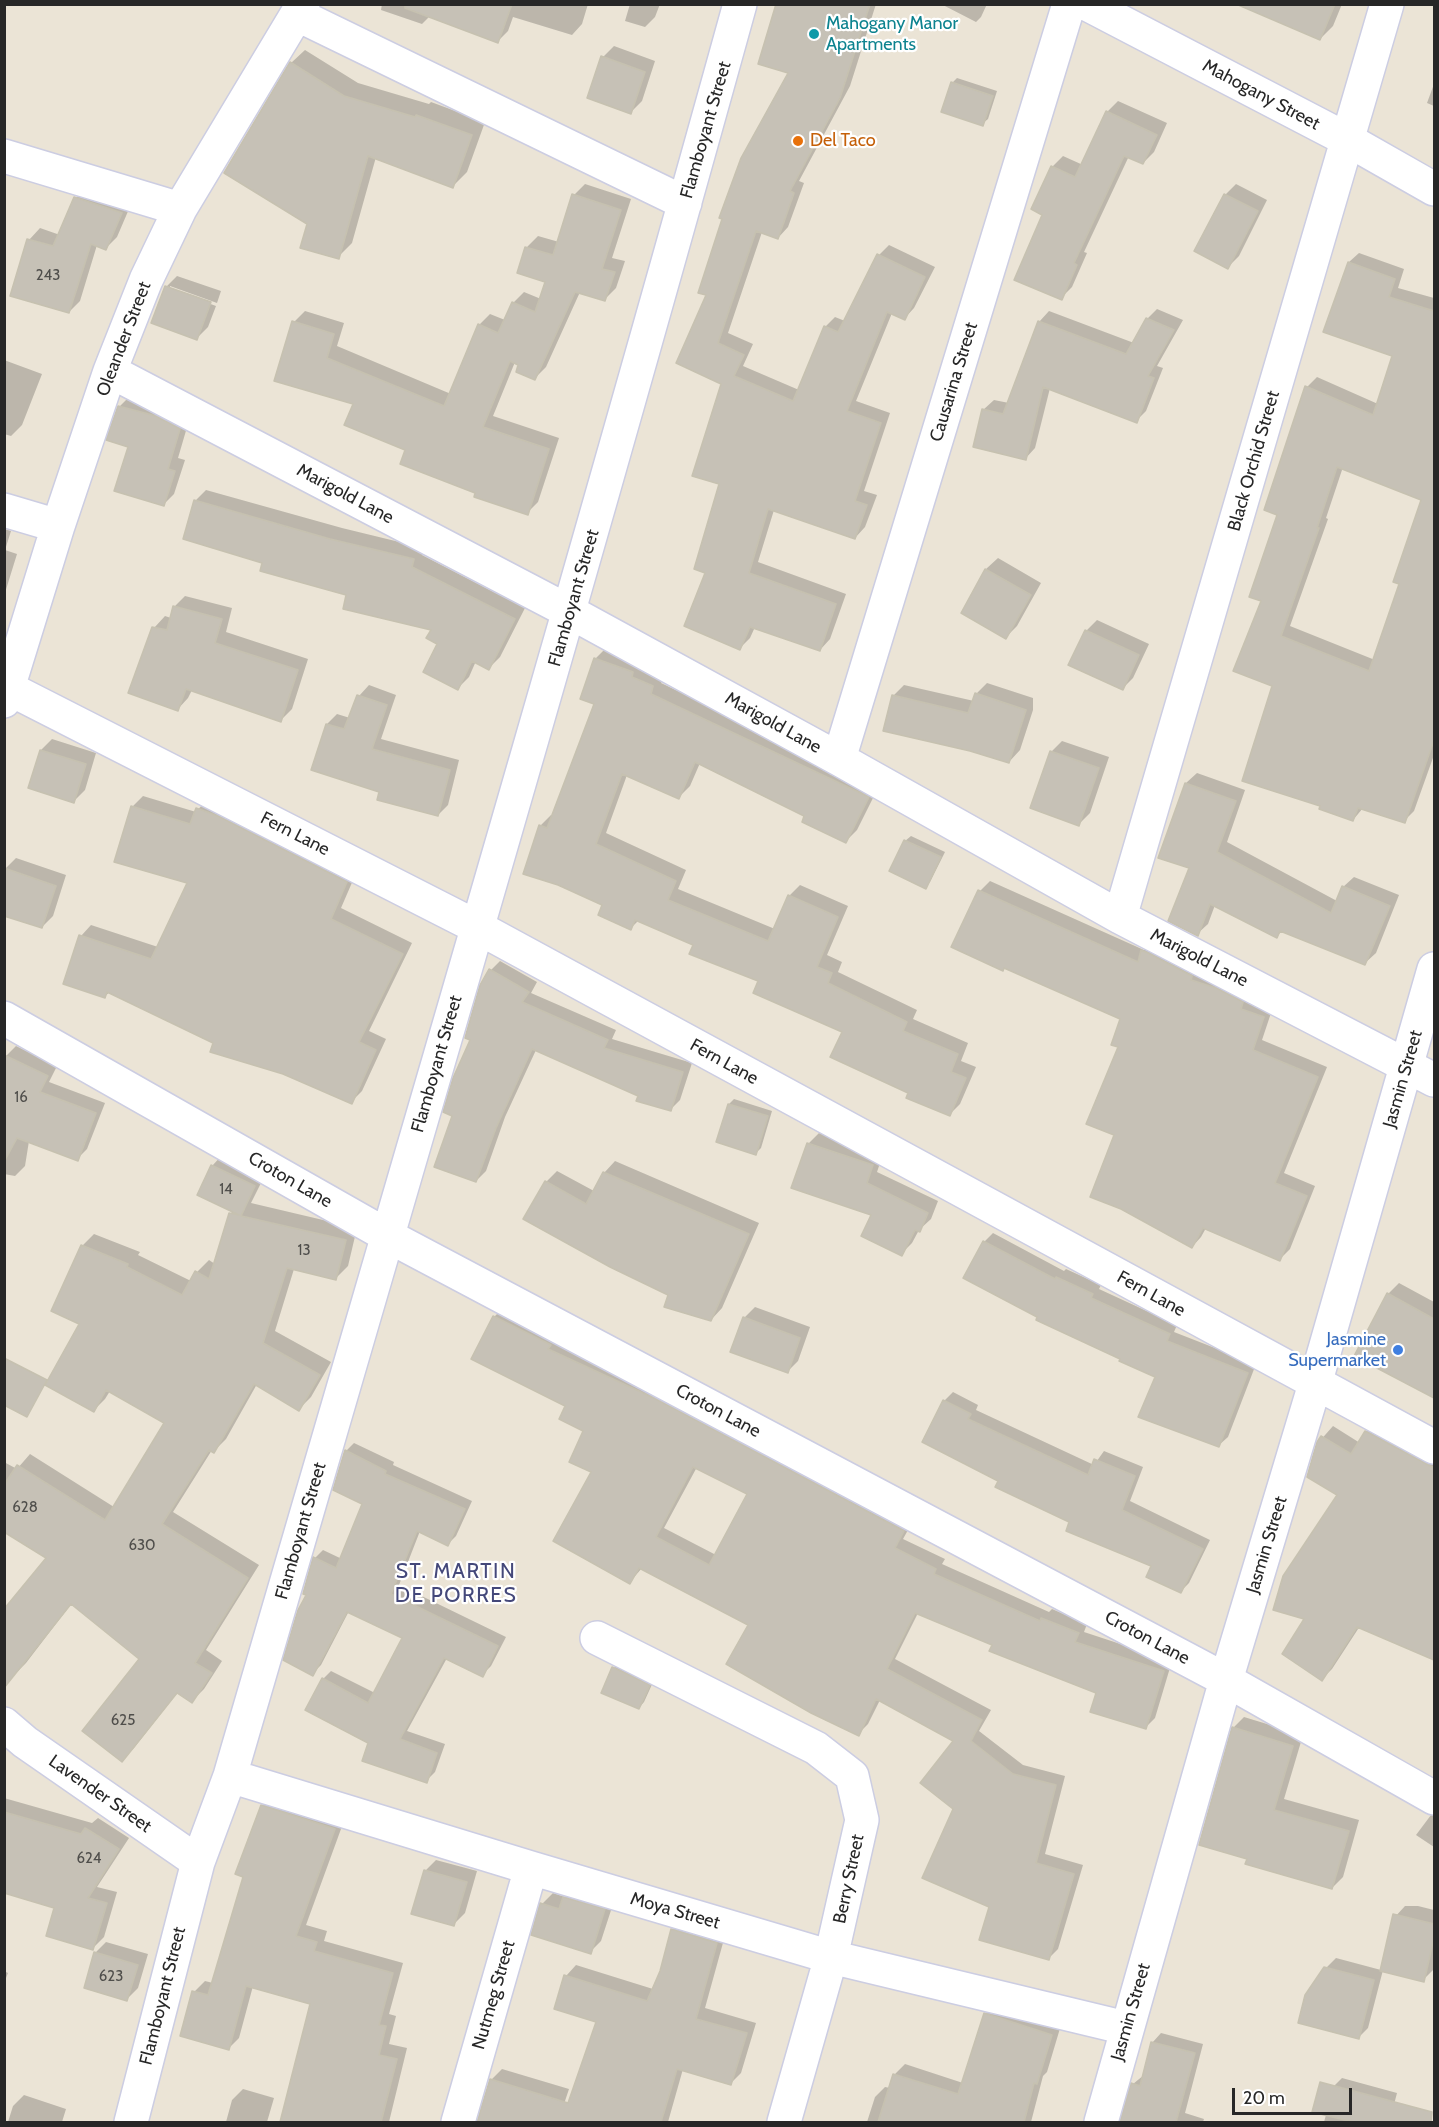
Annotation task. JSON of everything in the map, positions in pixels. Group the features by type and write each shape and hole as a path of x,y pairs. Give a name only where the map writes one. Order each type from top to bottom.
{"street":[{"name":"Flamboyant Street","path":"131,2122 198,1862 230,1776 388,1236 570,612 740,4"},
{"name":"Causarina Street","path":"839,759 1069,4"},
{"name":"Mahogany Street","path":"1087,4 1348,141 1434,189"},
{"name":"Black Orchid Street","path":"1120,917 1387,4"},
{"path":"300,10 685,203"},
{"name":"Oleander Street","path":"6,694 58,526 110,371 146,280 180,209 300,10"},
{"path":"4,156 180,209"},
{"name":"Marigold Lane","path":"110,371 570,612 839,759 1120,917 1421,1072"},
{"path":"4,510 58,526"},
{"name":"Fern Lane","path":"6,694 477,927 1434,1448"},
{"name":"Jasmin Street","path":"1101,2122 1226,1680 1315,1383 1421,1072 1434,969"},
{"name":"Croton Lane","path":"4,1018 388,1236 1226,1680 1434,1798"},
{"name":"Berry Street","path":"597,1638 816,1748 852,1776 862,1820 831,1957 784,2122"},
{"name":"Lavender Street","path":"4,1724 26,1742 198,1862"},
{"name":"Moya Street","path":"230,1776 831,1957 1126,2028"},
{"name":"Nutmeg Street","path":"458,2122 531,1868"}],"building":[{"path":"405,4 512,4 498,43 405,8"},
{"path":"776,4 870,4 840,98 790,191 794,193 778,239 756,231 718,343 744,355 734,376 793,401 824,326 838,332 877,254 925,277 905,320 887,312 847,411 881,423 855,501 867,505 855,539 768,509 749,573 836,604 820,651 750,627 740,650 684,626 705,573 694,569 719,484 692,476 721,384 676,363 706,295 698,293 722,219 719,218 741,158 788,73 758,64"},
{"path":"1236,4 1335,4 1320,40"},
{"path":"601,56 645,72 631,114 587,98"},
{"path":"290,62 344,96 415,117 416,115 472,135 453,188 368,156 339,259 300,248 307,224 224,173"},
{"path":"951,82 993,96 983,126 941,112"},
{"path":"1106,111 1157,135 1143,164 1124,156 1074,263 1077,265 1062,300 1014,280 1042,215 1031,209 1051,166 1075,177"},
{"path":"572,194 621,210 602,269 615,272 605,301 575,292 535,380 516,372 518,365 510,361 483,427 549,449 528,515 474,497 475,493 400,464 405,450 344,425 353,404 274,381 292,321 334,334 327,358 444,406 478,324 498,333 512,302 535,312 545,282 517,273 525,247 553,255"},
{"path":"1224,194 1258,211 1228,269 1194,251"},
{"path":"74,197 122,213 106,250 91,244 69,313 10,296 27,239 53,246"},
{"path":"1348,262 1395,279 1389,297 1434,311 1434,740 1405,823 1358,808 1353,821 1319,809 1320,806 1242,781 1272,686 1233,671 1261,601 1249,597 1277,515 1264,510 1305,386 1373,415 1392,356 1323,332","holes":["1337,467 1421,500 1393,582 1399,584 1369,671 1281,636 1319,528 1317,528"]},
{"path":"165,286 211,302 197,340 151,323"},
{"path":"1146,318 1174,330 1148,376 1154,378 1137,423 1043,387 1026,460 973,447 982,409 1003,414 1038,321 1126,354"},
{"path":"118,406 156,416 180,429 168,469 175,471 164,506 114,491 128,447 106,440"},
{"path":"194,500 330,539 414,559 412,567 515,619 489,670 472,661 458,690 423,672 437,644 426,638 431,630 343,609 346,595 260,571 262,563 183,539"},
{"path":"985,569 1031,595 1006,639 961,613"},
{"path":"173,606 222,619 215,643 298,670 281,722 186,689 178,711 128,693 152,627 167,630"},
{"path":"1085,630 1139,655 1123,690 1068,665"},
{"path":"594,658 633,672 632,677 653,686 651,694 869,797 846,843 802,822 804,816 695,762 679,799 622,774 596,844 676,881 668,900 768,941 788,895 838,917 817,967 832,973 828,983 907,1022 903,1031 958,1054 951,1072 966,1078 950,1116 906,1098 908,1093 830,1057 842,1032 753,993 758,981 689,954 693,945 635,920 631,930 598,915 602,905 558,885 523,874 539,825 547,828 594,704 580,699"},
{"path":"975,693 1026,710 1009,763 970,751 883,731 892,695 968,713"},
{"path":"357,695 387,705 372,749 450,770 438,816 377,800 379,792 311,770 326,724 344,729"},
{"path":"40,750 86,764 74,803 28,788"},
{"path":"1050,751 1099,768 1079,826 1030,808"},
{"path":"1185,783 1236,801 1217,852 1331,913 1342,886 1390,906 1365,965 1280,931 1277,938 1210,904 1198,936 1168,921 1189,868 1158,858"},
{"path":"131,806 190,824 196,808 218,816 347,882 331,919 403,954 359,1042 376,1050 352,1104 283,1074 210,1052 213,1043 107,992 105,998 63,984 79,935 151,959 187,883 114,862"},
{"path":"904,840 941,857 926,889 889,871"},
{"path":"4,868 56,886 42,928 4,916"},
{"path":"978,890 1138,962 1141,950 1192,976 1191,980 1216,988 1243,1002 1241,1009 1264,1017 1253,1050 1318,1077 1275,1183 1307,1196 1280,1261 1203,1228 1192,1248 1121,1209 1090,1197 1114,1135 1086,1124 1118,1047 1111,1045 1120,1019 951,947"},
{"path":"489,969 529,992 522,1002 608,1040 604,1048 683,1072 671,1111 636,1101 638,1096 532,1049 496,1128 476,1182 434,1167 452,1116 443,1112 453,1078 470,1040 465,1038 480,985"},
{"path":"4,1055 48,1076 40,1092 96,1113 78,1161 17,1138 4,1162"},
{"path":"728,1104 768,1116 756,1155 716,1142"},
{"path":"807,1143 873,1165 867,1183 928,1213 920,1232 915,1230 902,1256 861,1236 871,1215 791,1188"},
{"path":"211,1165 255,1186 241,1216 346,1240 336,1280 287,1268 263,1343 320,1375 299,1411 254,1384 214,1453 209,1450 162,1524 248,1578 195,1663 212,1673 192,1703 177,1693 122,1762 82,1731 139,1659 71,1604 4,1688 4,1609 46,1558 4,1532 4,1485 17,1465 105,1520 164,1423 106,1390 94,1412 45,1385 79,1324 51,1311 81,1245 128,1264 127,1267 182,1295 195,1271 209,1279 229,1213 239,1215 197,1195"},
{"path":"603,1172 749,1234 711,1321 664,1307 668,1295 610,1267 523,1219 545,1181 586,1204"},
{"path":"983,1241 1055,1279 1056,1277 1093,1294 1091,1298 1170,1334 1167,1341 1248,1373 1219,1447 1138,1417 1155,1377 1036,1320 1037,1317 963,1278"},
{"path":"1387,1293 1434,1319 1434,1398 1354,1356"},
{"path":"493,1316 551,1345 548,1349 656,1399 904,1531 895,1548 936,1569 934,1574 1040,1621 1041,1618 1079,1633 1075,1642 1164,1671 1146,1729 1090,1712 1096,1693 989,1651 992,1645 915,1613 887,1669 982,1720 971,1741 1013,1774 1056,1785 1036,1863 1074,1874 1049,1960 979,1940 989,1907 922,1878 953,1809 920,1783 953,1741 876,1699 859,1736 811,1713 726,1664 748,1625 639,1568 630,1584 553,1541 591,1472 569,1462 583,1431 559,1419 565,1406 471,1359","holes":["693,1467 747,1494 709,1565 656,1537"]},
{"path":"743,1317 800,1338 788,1373 730,1352"},
{"path":"4,1358 47,1380 27,1417 4,1405"},
{"path":"943,1400 971,1414 968,1419 1088,1475 1094,1459 1135,1476 1122,1510 1203,1549 1181,1593 1146,1577 1151,1566 1066,1531 1069,1522 995,1487 998,1481 922,1442"},
{"path":"1365,1431 1434,1468 1434,1660 1357,1627 1322,1681 1282,1654 1304,1619 1273,1610 1283,1576 1337,1495 1307,1477 1317,1442 1321,1436 1351,1454"},
{"path":"345,1450 386,1471 385,1474 465,1509 448,1546 417,1531 391,1594 498,1646 483,1677 444,1658 400,1739 437,1753 427,1783 362,1761 368,1743 305,1710 322,1678 368,1703 402,1638 347,1612 313,1676 283,1660 298,1610 306,1595 303,1594 313,1557 336,1568 362,1504 333,1490"},
{"path":"612,1667 650,1685 639,1709 601,1693"},
{"path":"1232,1727 1293,1746 1274,1810 1349,1831 1332,1889 1245,1864 1247,1859 1199,1845"},
{"path":"261,1805 335,1829 296,1936 317,1942 314,1951 393,1973 379,2025 386,2026 379,2055 397,2059 381,2122 280,2122 310,2004 246,1986 229,2050 180,2036 192,1991 208,1995 243,1877 235,1874"},
{"path":"4,1812 81,1834 85,1828 119,1849 88,1898 107,1903 93,1950 46,1936 54,1908 4,1893"},
{"path":"424,1870 467,1882 454,1926 411,1914"},
{"path":"563,1897 605,1909 591,1954 531,1935 540,1903 559,1909"},
{"path":"1393,1914 1434,1924 1434,1938 1424,1982 1380,1971"},
{"path":"671,1929 717,1943 696,2019 747,2033 731,2085 677,2069 661,2122 477,2122 490,2079 568,2103 596,2022 554,2009 564,1975 647,2001 660,1971"},
{"path":"94,1952 138,1965 127,2001 84,1988"},
{"path":"1324,1967 1374,1980 1359,2039 1298,2023 1305,1995"},
{"path":"984,2013 1052,2035 1037,2084 1034,2083 1024,2122 878,2122 893,2074 958,2094"},
{"path":"1151,2042 1195,2053 1176,2122 1120,2122 1131,2083 1140,2086"},
{"path":"1320,2082 1432,2112 1431,2122 1353,2122 1312,2112"}],"place":[{"name":"Mahogany Manor Apartments","path":"814,34"},
{"name":"Del Taco","path":"798,141"},
{"name":"Jasmine Supermarket","path":"1398,1350"}],"district":[{"name":"ST. MARTIN DE PORRES","path":"456,1584"}]}
